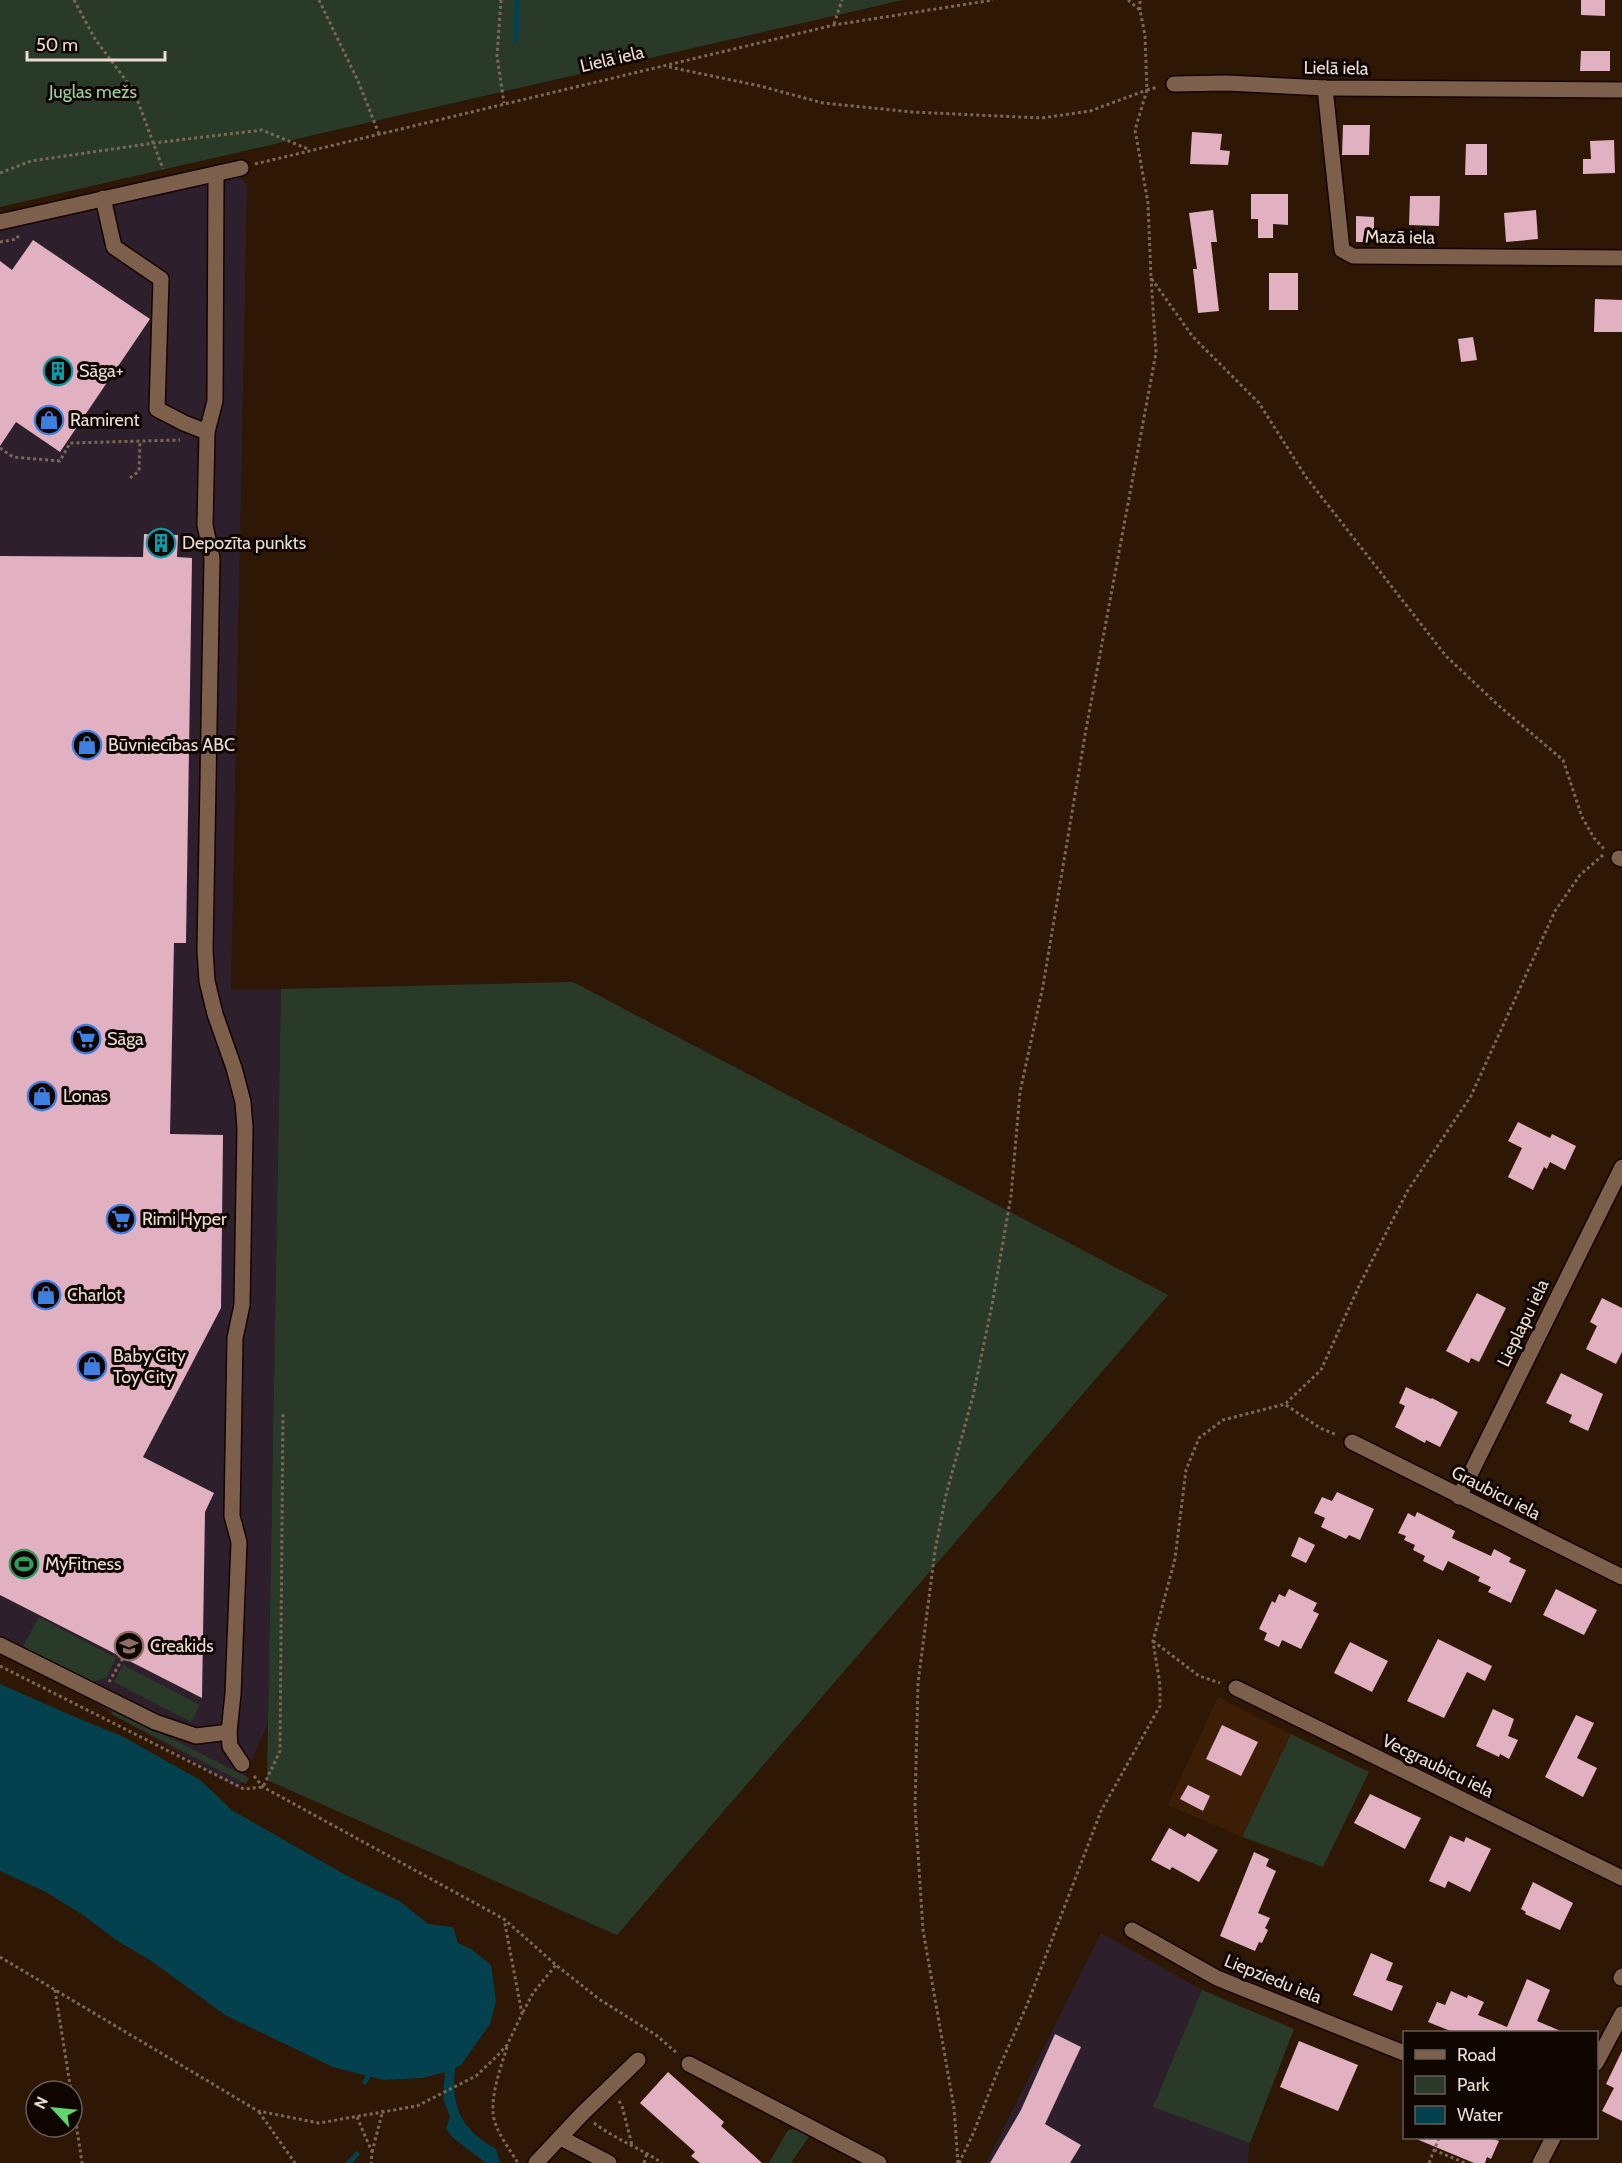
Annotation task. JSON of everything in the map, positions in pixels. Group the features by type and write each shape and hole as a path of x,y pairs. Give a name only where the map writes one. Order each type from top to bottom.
{"street":[{"name":"Lielā iela","path":"1174,84 1226,83 1325,88 1622,90"},
{"name":"Mazā iela","path":"1325,88 1342,250 1353,256 1622,258"},
{"path":"0,222 241,168"},
{"path":"216,175 214,401 207,436 205,525 212,558 205,950 207,981 243,1102 245,1128 242,1305 235,1338 232,1516 239,1542 233,1694 229,1732 230,1746 242,1764"},
{"path":"103,198 114,247 161,279 157,409 207,436"},
{"name":"Lieplapu iela","path":"1459,1497 1622,1167"},
{"name":"Graubicu iela","path":"1352,1442 1622,1577"},
{"path":"0,1646 155,1722 196,1736 229,1732"},
{"name":"Vecgraubicu iela","path":"1236,1688 1622,1878"},
{"name":"Liepziedu iela","path":"1132,1930 1217,1978 1403,2053"},
{"path":"1598,2059 1622,2014"},
{"path":"536,2163 638,2060"},
{"path":"689,2064 879,2163"},
{"path":"561,2138 609,2163"},
{"path":"1540,2163 1552,2139"}],"path":[{"path":"74,0 95,39 134,91 168,183"},
{"path":"319,0 358,81 379,134"},
{"path":"501,0 497,56 504,103"},
{"path":"834,25 842,0"},
{"name":"Lielā iela","path":"241,168 834,25 993,0"},
{"path":"1128,0 1140,10"},
{"path":"959,2163 954,2108 923,1930 915,1807 918,1683 935,1551 946,1495 973,1396 992,1305 1011,1196 1020,1092 1043,986 1085,735 1156,354 1148,203 1135,130 1147,90 1145,35 1140,0"},
{"path":"666,66 760,86 823,104 912,112 1042,118 1090,111 1147,90 1174,84"},
{"path":"0,173 31,161 262,130 310,150"},
{"path":"959,2163 1027,2005 1101,1810 1160,1706 1160,1685 1153,1641 1175,1559 1186,1470 1199,1438 1223,1420 1286,1404 1321,1370 1359,1287 1408,1190 1471,1096 1555,911 1580,875 1607,852 1594,838 1582,817 1563,760 1498,705 1446,656 1306,477 1259,402 1193,337 1151,278"},
{"path":"0,448 13,457 60,461 70,443 207,436"},
{"path":"130,478 139,471 140,441"},
{"path":"1286,1404 1320,1428 1352,1442"},
{"path":"263,1787 280,1751 283,1413"},
{"path":"1153,1641 1199,1676 1236,1688"},
{"path":"111,1680 123,1658"},
{"path":"0,1666 244,1789 263,1787"},
{"path":"242,1764 263,1787 504,1919 599,1999 656,2035 689,2064"},
{"path":"504,1919 522,2014"},
{"path":"0,1957 217,2084 258,2111 295,2163"},
{"path":"518,2163 498,2130 493,2113 495,2093 507,2045 533,1993 556,1965"},
{"path":"55,1990 69,2079"},
{"path":"258,2111 319,2123 383,2110 417,2106 441,2096 476,2076 507,2045"},
{"path":"608,2089 622,2106 632,2145"},
{"path":"371,2163 383,2110"},
{"path":"582,2114 605,2131 662,2163"},
{"path":"357,2116 372,2152"},
{"path":"78,2139 82,2163"},
{"path":"1429,2163 1439,2139"},
{"path":"1434,2150 1465,2163"},
{"path":"644,2163 647,2153"}],"shaded area":[{"path":"226,162 247,185 231,989 281,989 268,1723 239,1789 77,1692 0,1650 0,215"},
{"path":"1218,1697 1291,1734 1242,1837 1168,1805"},
{"path":"1101,1933 1202,1990 1154,2107 1250,2143 1247,2163 986,2163"}],"green space":[{"name":"Juglas mežs","path":"0,0 903,0 0,207"},
{"path":"573,982 1168,1295 617,1935 267,1780 281,989"},
{"path":"39,1617 116,1658 106,1678 87,1683 21,1650"},
{"path":"123,1665 200,1705 191,1722 114,1682"},
{"path":"113,1709 249,1778 246,1784 111,1714"},
{"path":"1291,1734 1369,1772 1323,1867 1242,1837"},
{"path":"1202,1990 1294,2029 1250,2143 1153,2107"},
{"path":"806,2128 812,2132 791,2163 769,2163 788,2130"}],"water":[{"path":"0,1684 122,1736 200,1780 233,1811 351,1878 401,1902 428,1924 453,1927 458,1943 471,1949 491,1965 496,2001 490,2024 461,2065 455,2068 457,2106 474,2134 496,2149 500,2163 486,2163 452,2137 446,2128 450,2117 443,2098 445,2072 422,2078 383,2080 333,2067 225,2015 153,1962 116,1940 83,1915 46,1892 0,1871"}],"building":[{"path":"1581,0 1605,0 1605,16 1581,15"},
{"path":"1581,51 1610,51 1610,71 1580,71"},
{"path":"1343,125 1370,125 1369,155 1342,155"},
{"path":"1192,132 1222,134 1220,150 1230,151 1228,165 1190,164"},
{"path":"1614,140 1615,173 1583,174 1583,159 1591,159 1590,141"},
{"path":"1466,144 1487,144 1487,175 1465,175"},
{"path":"1251,194 1288,194 1288,225 1273,224 1273,238 1258,238 1258,219 1251,219"},
{"path":"1410,196 1440,196 1439,226 1409,225"},
{"path":"1213,210 1217,242 1211,242 1219,311 1198,313 1193,269 1197,269 1189,213"},
{"path":"1536,210 1538,239 1506,242 1504,213"},
{"path":"1356,216 1374,217 1374,242 1356,242"},
{"name":"Sāga+","path":"33,240 150,319 60,452 16,422 0,446 0,261 12,270"},
{"path":"1269,273 1298,273 1298,310 1269,310"},
{"path":"1595,299 1622,300 1622,332 1594,332"},
{"path":"1473,337 1477,360 1461,362 1458,339"},
{"name":"Sāga","path":"144,534 178,535 177,557 192,558 186,943 174,943 170,1134 223,1135 221,1308 143,1457 214,1493 205,1512 202,1698 0,1595 0,556 143,557"},
{"path":"1518,1122 1550,1138 1552,1134 1576,1146 1565,1170 1550,1162 1547,1169 1544,1167 1533,1190 1508,1177 1522,1148 1508,1141"},
{"path":"1477,1293 1506,1308 1479,1362 1471,1358 1469,1363 1446,1351"},
{"path":"1602,1298 1622,1308 1622,1352 1616,1364 1586,1349 1597,1326 1590,1322"},
{"path":"1561,1373 1603,1394 1588,1431 1569,1422 1572,1415 1546,1403"},
{"path":"1406,1387 1458,1412 1440,1447 1426,1440 1425,1443 1395,1427 1405,1406 1399,1403"},
{"path":"1337,1492 1374,1509 1360,1540 1349,1535 1346,1539 1321,1527 1325,1518 1314,1513 1322,1497 1332,1501"},
{"path":"1417,1512 1455,1531 1452,1538 1491,1556 1494,1549 1511,1558 1509,1562 1526,1570 1511,1603 1488,1592 1491,1587 1478,1581 1480,1577 1448,1561 1443,1571 1423,1561 1425,1556 1413,1550 1415,1545 1404,1540 1406,1536 1398,1533 1408,1513 1415,1517"},
{"path":"1299,1537 1315,1545 1306,1563 1291,1556"},
{"path":"1289,1589 1317,1603 1313,1611 1319,1614 1301,1649 1282,1640 1279,1647 1264,1640 1267,1633 1259,1629 1272,1601 1275,1603 1279,1594 1285,1597"},
{"path":"1556,1589 1597,1610 1584,1635 1543,1615"},
{"path":"1438,1639 1492,1666 1485,1681 1467,1672 1444,1718 1407,1701"},
{"path":"1350,1642 1388,1661 1372,1692 1334,1673"},
{"path":"1493,1709 1514,1719 1508,1736 1518,1740 1509,1759 1500,1754 1499,1757 1476,1746"},
{"path":"1576,1715 1594,1723 1577,1758 1597,1768 1583,1797 1545,1777"},
{"path":"1222,1725 1258,1742 1241,1776 1206,1759"},
{"path":"1188,1785 1210,1796 1203,1811 1180,1799"},
{"path":"1370,1794 1421,1818 1405,1849 1354,1823"},
{"path":"1169,1828 1185,1837 1188,1833 1218,1850 1199,1882 1172,1867 1170,1870 1151,1860"},
{"path":"1450,1836 1464,1842 1466,1837 1491,1849 1470,1892 1448,1881 1445,1888 1429,1881"},
{"path":"1254,1852 1269,1859 1266,1866 1276,1871 1258,1913 1270,1918 1265,1928 1268,1930 1255,1951 1220,1936"},
{"path":"1533,1882 1573,1903 1560,1930 1525,1914 1526,1912 1521,1909"},
{"path":"1371,1953 1393,1963 1386,1980 1403,1986 1392,2011 1353,1995"},
{"path":"1527,1979 1550,1990 1537,2021 1561,2031 1450,2031 1428,2022 1437,2002 1445,2005 1451,1991 1484,2002 1478,2015 1507,2027"},
{"path":"1055,2034 1081,2047 1045,2124 1081,2145 1070,2163 990,2163 1021,2110"},
{"path":"1299,2041 1358,2065 1338,2111 1280,2087"},
{"path":"1622,2051 1622,2121 1602,2111 1614,2088 1606,2084"},
{"path":"668,2072 724,2122 721,2126 762,2163 700,2163 691,2156 695,2152 640,2103"},
{"path":"1416,2139 1494,2139 1499,2141 1491,2159 1487,2157 1485,2163 1474,2163"}],"waterway":[{"path":"516,42 517,0"},
{"path":"365,2082 368,2076"},
{"path":"349,2163 357,2154"}],"place":[{"name":"Sāga+","path":"58,371"},
{"name":"Ramirent","path":"49,420"},
{"name":"Depozīta punkts","path":"161,543"},
{"name":"Būvniecības ABC","path":"87,745"},
{"name":"Sāga","path":"86,1039"},
{"name":"Lonas","path":"42,1096"},
{"name":"Rimi Hyper","path":"121,1219"},
{"name":"Charlot","path":"46,1295"},
{"name":"Baby City Toy City","path":"92,1366"},
{"name":"MyFitness","path":"24,1564"},
{"name":"Creakids","path":"129,1646"}]}
